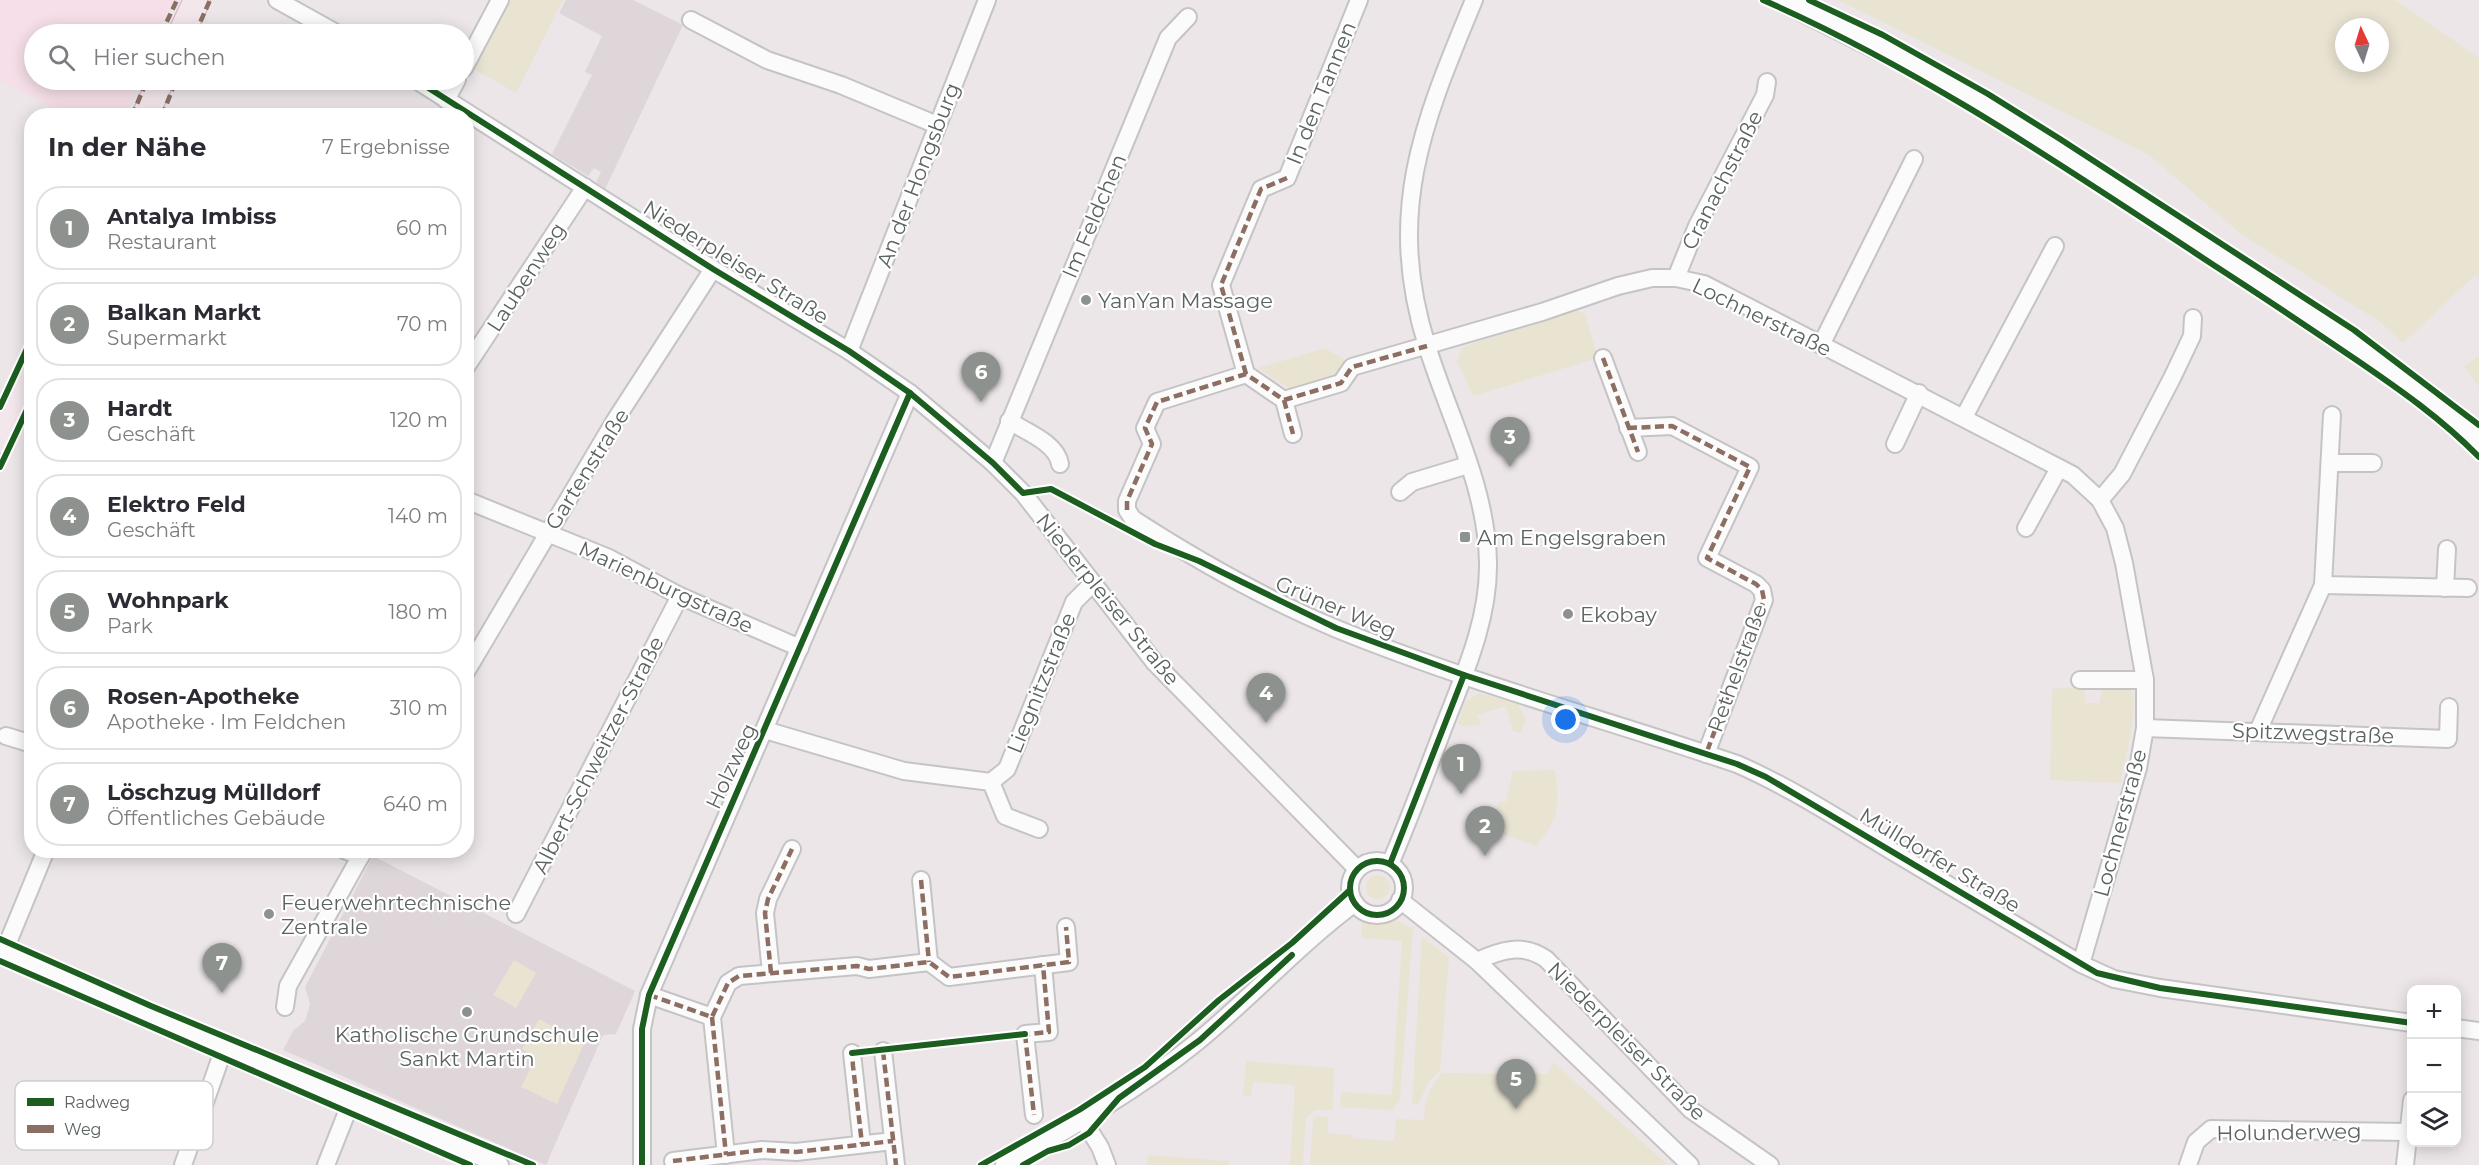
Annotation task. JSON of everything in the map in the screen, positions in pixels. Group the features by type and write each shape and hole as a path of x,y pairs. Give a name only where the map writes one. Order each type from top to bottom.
{"main road":[{"path":"186,24 197,0"},
{"path":"149,108 157,90"},
{"path":"0,440 24,387"}],"street":[{"path":"277,0 321,24"},
{"path":"474,49 500,0"},
{"name":"An der Hongsburg","path":"849,351 987,0"},
{"name":"In den Tannen","path":"1246,374 1221,285 1261,189 1287,178 1359,0"},
{"path":"1390,864 1464,675 1486,595 1488,563 1482,505 1427,346 1410,265 1410,189 1425,122 1474,0"},
{"path":"1783,0 1930,74 2074,159 2286,298 2399,377 2479,441"},
{"name":"Im Feldchen","path":"993,463 1168,38 1188,17"},
{"path":"691,20 767,60 841,86 937,125"},
{"name":"Cranachstraße","path":"1676,278 1697,226 1765,95 1767,82"},
{"name":"Niederpleiser Straße","path":"431,90 459,108"},
{"path":"446,100 452,90"},
{"name":"Niederpleiser Straße","path":"474,118 849,351 910,393 993,463 1023,493 1155,663 1357,869"},
{"path":"1821,345 1914,159"},
{"name":"Laubenweg","path":"474,355 585,187"},
{"path":"1964,417 2055,246"},
{"name":"Gartenstraße","path":"474,658 614,422 713,268"},
{"name":"Lochnerstraße","path":"1427,346 1542,312 1618,286 1652,278 1676,278 1704,284 1919,393 2059,468 2087,486 2100,500 2115,528 2124,563 2145,680 2145,728 2127,811 2081,964"},
{"path":"2100,500 2122,474 2167,388 2192,336 2193,318"},
{"path":"1284,400 1341,383 1352,367 1427,346"},
{"path":"1603,358 1638,452"},
{"path":"1246,374 1284,400 1293,434"},
{"name":"Grüner Weg","path":"1246,374 1157,402 1145,428 1152,444 1127,501 1127,510 1133,519 1199,561 1242,584 1336,628 1464,675"},
{"name":"Holzweg","path":"642,1165 642,1029 649,995 910,393"},
{"path":"1895,444 1919,393"},
{"path":"2258,731 2324,585 2332,415"},
{"path":"1009,422 1047,444 1059,458 1060,464"},
{"name":"Rethelstraße","path":"1628,428 1672,426 1750,467 1707,558 1756,584 1762,590 1764,600 1706,754"},
{"path":"2331,463 2373,464"},
{"path":"1400,492 1412,482 1468,465"},
{"path":"2026,528 2059,468"},
{"name":"Marienburgstraße","path":"474,503 609,558 680,596 800,648"},
{"path":"2445,588 2447,549"},
{"name":"Liegnitzstraße","path":"991,782 1007,769 1074,602 1092,584"},
{"path":"2324,585 2468,588"},
{"name":"Albert-Schweitzer-Straße","path":"516,914 680,596"},
{"name":"Mülldorfer Straße","path":"1464,675 1706,754 1766,777 2081,964 2114,979 2160,988 2407,1022"},
{"path":"2080,680 2145,680"},
{"name":"Spitzwegstraße","path":"2145,728 2448,739 2449,706"},
{"path":"765,730 904,771 991,782 1005,816 1039,829"},
{"path":"6,736 24,742"},
{"path":"771,973 765,913 768,899 792,849"},
{"path":"42,858 2,951 351,1102 478,1161 500,1165"},
{"path":"285,1007 288,986 360,858"},
{"path":"1373,861 1390,864 1401,876 1403,884 1400,900 1395,908 1378,914 1369,913 1355,903 1350,883 1357,869 1373,861"},
{"path":"921,880 929,962"},
{"path":"1400,900 1477,961 1682,1162"},
{"path":"1004,1165 1119,1098 1185,1052 1298,949 1355,903"},
{"path":"726,1155 712,1017 732,979 771,973 857,966 869,969 929,962 949,977 1069,962 1066,927"},
{"name":"Niederpleiser Straße","path":"1477,961 1507,950 1534,951 1546,959 1691,1110 1770,1165"},
{"path":"1034,1115 1025,1034 1049,1032 1043,965"},
{"path":"649,995 712,1017"},
{"path":"2461,1028 2479,1030"},
{"path":"212,1081 224,1048"},
{"path":"882,1051 896,1165"},
{"path":"852,1053 862,1144"},
{"path":"326,1165 351,1102"},
{"path":"1083,1120 1100,1147 1107,1165"},
{"name":"Holunderweg","path":"2188,1165 2196,1142 2211,1129 2407,1132"},
{"path":"673,1161 762,1150 796,1152 893,1141"},
{"path":"2405,1165 2407,1147"},
{"path":"183,1165 188,1150"}],"shaded area":[{"path":"0,0 173,0 161,24 24,24 24,90 135,90 128,108 55,108 0,81"},
{"path":"507,0 563,0 516,93 474,69 474,60"},
{"path":"566,0 633,0 683,25 605,189 596,182 601,172 594,168 588,176 552,154 592,75 585,72 602,36 559,13"},
{"path":"1838,0 2395,0 2479,58 2479,278 2475,275 2403,343 2380,322 2240,233 2149,155"},
{"path":"1575,310 1585,314 1598,358 1473,396 1457,361 1462,347"},
{"path":"1325,348 1346,361 1335,377 1293,391 1258,368"},
{"path":"2479,356 2479,387 2464,366"},
{"path":"2102,686 2132,690 2132,724 2120,783 2050,780 2052,689 2080,687 2085,692 2085,703 2100,703"},
{"path":"1479,693 1518,704 1526,719 1521,733 1513,731 1506,706 1477,715 1481,725 1462,726 1458,723 1465,702"},
{"path":"1555,770 1556,811 1544,837 1536,846 1490,830 1500,801 1506,802 1513,771"},
{"name":"Katholische Grundschule Sankt Martin","path":"372,858 377,858 635,991 616,1034 603,1035 546,1165 283,1050 293,1031 305,1021 310,1004 305,987"},
{"path":"1378,875 1383,876 1389,882 1389,892 1383,898 1378,899 1373,898 1367,892 1366,887 1367,882 1373,876"},
{"path":"1396,920 1413,929 1400,1100 1392,1110 1340,1107 1341,1092 1392,1095 1402,941 1362,938 1362,922 1380,923"},
{"path":"1422,937 1449,958 1440,1070 1429,1081 1418,1105 1412,1103"},
{"path":"514,960 536,973 516,1008 493,995"},
{"path":"539,1019 584,1044 557,1104 521,1087 536,1058 522,1049"},
{"path":"1246,1061 1334,1068 1333,1110 1315,1110 1306,1118 1303,1165 1290,1165 1295,1085 1253,1082 1251,1096 1243,1096"},
{"path":"1553,1062 1668,1165 1310,1165 1313,1120 1317,1116 1328,1117 1328,1133 1352,1135 1352,1138 1394,1141 1396,1119 1424,1120 1428,1095 1442,1073 1547,1074"},
{"path":"1148,1155 1229,1161 1229,1165 1147,1165"}],"marked path":[{"path":"166,24 177,0"},
{"path":"199,24 210,0"},
{"path":"135,108 143,90"},
{"path":"165,108 172,90"},
{"path":"1246,374 1221,285 1261,189 1287,178"},
{"path":"1127,510 1127,501 1152,444 1145,428 1157,402 1246,374 1284,400 1341,383 1352,367 1427,346"},
{"path":"1603,358 1638,452"},
{"path":"1284,400 1293,434"},
{"path":"1628,428 1672,426 1750,467 1707,558 1756,584 1762,590 1764,600 1706,754"},
{"path":"771,973 765,913 768,899 792,849"},
{"path":"921,880 929,962"},
{"path":"649,995 712,1017 728,983 739,976 857,966 869,969 929,962 949,977 1069,962 1066,927"},
{"path":"1021,1035 1049,1032 1043,965"},
{"path":"712,1017 726,1155"},
{"path":"1025,1034 1034,1115"},
{"path":"883,1051 896,1165"},
{"path":"857,1053 852,1053 862,1144"},
{"path":"673,1161 762,1150 796,1152 893,1141"}],"cycle path":[{"path":"1763,0 1880,57 2048,157 2371,370 2435,417 2479,457"},
{"path":"1809,0 1883,35 1988,94 2060,139 2354,330 2479,425"},
{"path":"432,90 460,108"},
{"path":"474,117 713,269 849,351 910,393 993,463 1023,493 1051,489 1155,544 1199,561 1336,628 1464,675 1737,764 1766,777 2097,973 2160,988 2407,1022"},
{"path":"0,407 24,355"},
{"path":"642,1165 642,1029 649,995 910,393"},
{"path":"0,467 24,416"},
{"path":"1390,864 1464,675"},
{"path":"1377,861 1387,863 1396,869 1402,878 1404,888 1402,898 1396,907 1387,913 1377,915 1367,913 1358,907 1352,898 1350,888 1352,878 1358,869 1367,863 1377,861"},
{"path":"981,1165 1079,1110 1145,1067 1219,1000 1292,943 1350,890"},
{"path":"0,939 151,1006 533,1165"},
{"path":"1023,1165 1048,1151 1069,1145 1089,1133 1119,1098 1200,1040 1292,955"},
{"path":"0,961 470,1165"},
{"path":"852,1053 1025,1034"}],"place":[{"name":"YanYan Massage","path":"1086,300"},
{"name":"Rosen-Apotheke","path":"981,402"},
{"name":"Hardt","path":"1510,467"},
{"name":"Am Engelsgraben","path":"1465,537"},
{"name":"Ekobay","path":"1568,614"},
{"name":"Elektro Feld","path":"1266,723"},
{"name":"Antalya Imbiss","path":"1461,794"},
{"name":"Balkan Markt","path":"1485,856"},
{"name":"Feuerwehrtechnische Zentrale","path":"269,914"},
{"name":"Löschzug Mülldorf","path":"222,993"},
{"name":"Katholische Grundschule Sankt Martin","path":"467,1012"},
{"name":"Wohnpark","path":"1516,1109"}]}
